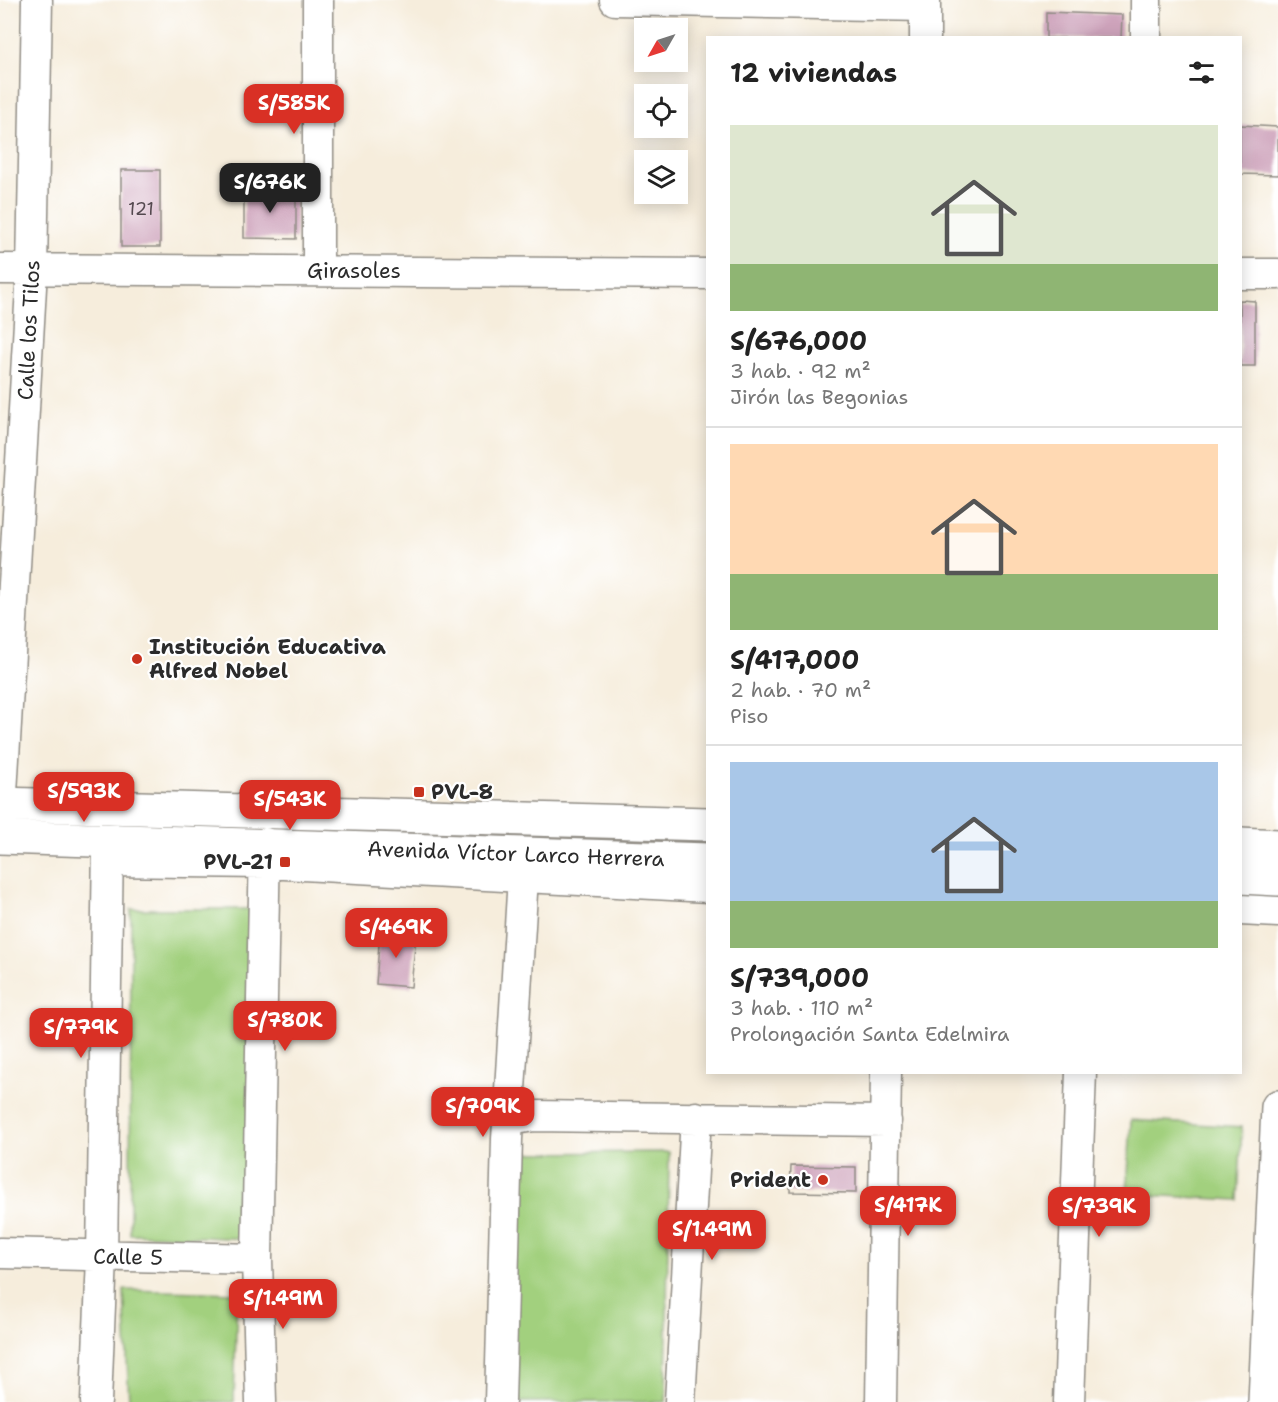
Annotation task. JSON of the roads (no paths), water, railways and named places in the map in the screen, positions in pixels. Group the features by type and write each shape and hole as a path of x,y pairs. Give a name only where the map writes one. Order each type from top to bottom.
{"main road":[{"name":"Avenida Víctor Larco Herrera","path":"1,804 706,824"},
{"name":"Avenida Víctor Larco Herrera","path":"0,838 108,851 706,860"},
{"path":"1242,844 1278,846"},
{"path":"1242,877 1278,879"},
{"path":"1265,1402 1273,1329 1278,1107"}],"street":[{"name":"Calle los Tilos","path":"0,838 32,270 38,0"},
{"path":"318,0 318,271"},
{"path":"615,0 925,3 925,36"},
{"path":"1146,0 1146,36"},
{"name":"Girasoles","path":"0,269 706,274"},
{"path":"1242,274 1278,274"},
{"path":"96,1402 102,1257 108,806"},
{"path":"261,1402 256,1259 267,813"},
{"name":"Avenida Víctor Larco Herrera","path":"265,855 523,877 706,887"},
{"path":"500,1402 509,1120 523,877"},
{"path":"1242,910 1278,912"},
{"path":"881,1402 886,1074"},
{"path":"1069,1402 1081,1074"},
{"path":"509,1120 534,1116 886,1121"},
{"path":"680,1402 696,1117"},
{"name":"Calle 5","path":"0,1253 256,1259"}],"place":[{"name":"Institución Educativa Alfred Nobel","path":"137,659"},
{"name":"PVL-8","path":"419,792"},
{"name":"PVL-21","path":"285,862"},
{"name":"Prident","path":"823,1180"}]}
